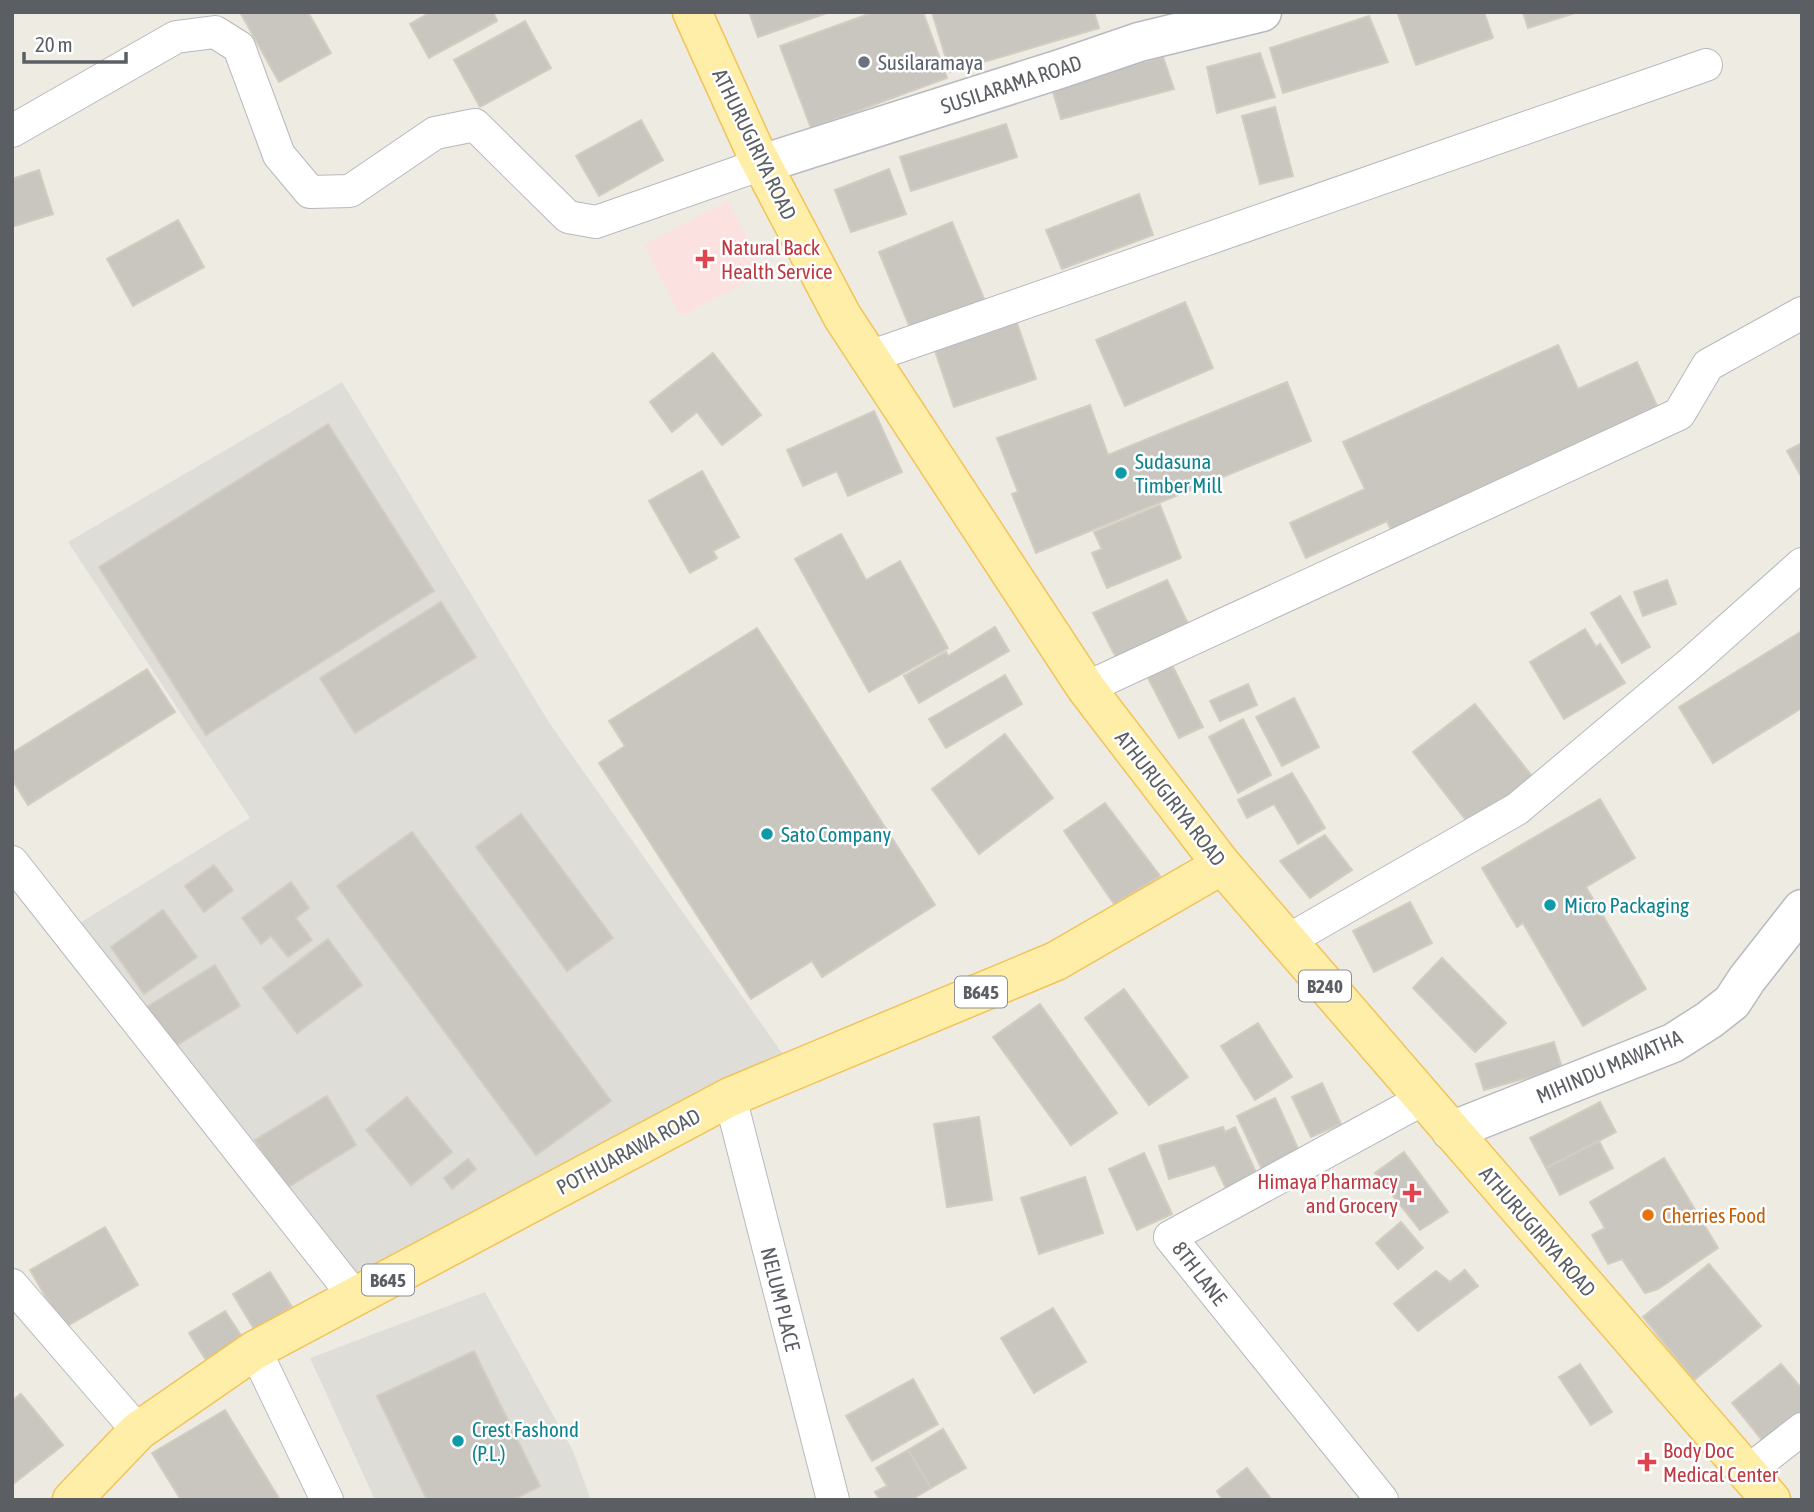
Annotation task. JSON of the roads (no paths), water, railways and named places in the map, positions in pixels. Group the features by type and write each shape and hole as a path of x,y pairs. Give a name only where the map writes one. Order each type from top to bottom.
{"main road":[{"name":"ATHURUGIRIYA ROAD","path":"692,12 762,164 842,316 1086,688 1222,865 1759,1486"},
{"name":"POTHUARAWA ROAD","path":"72,1500 138,1431 254,1350 730,1097 1056,961 1222,865"}],"street":[{"name":"SUSILARAMA ROAD","path":"762,164 1139,42 1262,12"},
{"path":"12,131 176,37 215,32 239,47 279,155 310,192 350,191 435,133 475,125 568,217 596,222 762,164"},
{"path":"869,357 1706,65"},
{"path":"1086,688 1679,414 1708,365 1802,313"},
{"path":"1287,942 1517,809 1692,662 1802,564"},
{"path":"12,862 355,1297"},
{"name":"MIHINDU MAWATHA","path":"1451,1130 1673,1043 1732,1002 1802,909"},
{"name":"NELUM PLACE","path":"730,1097 833,1500"},
{"name":"8TH LANE","path":"1382,1500 1170,1237 1423,1099"},
{"path":"12,1285 138,1431"},
{"path":"254,1350 327,1500"},
{"path":"1759,1486 1802,1429"}],"place":[{"name":"Susilaramaya","path":"864,62"},
{"name":"Natural Back Health Service","path":"705,259"},
{"name":"Sudasuna Timber Mill","path":"1121,473"},
{"name":"Sato Company","path":"767,834"},
{"name":"Micro Packaging","path":"1550,905"},
{"name":"Himaya Pharmacy and Grocery","path":"1412,1193"},
{"name":"Cherries Food","path":"1648,1215"},
{"name":"Crest Fashond (P.L.)","path":"458,1441"},
{"name":"Body Doc Medical Center","path":"1647,1462"}]}
